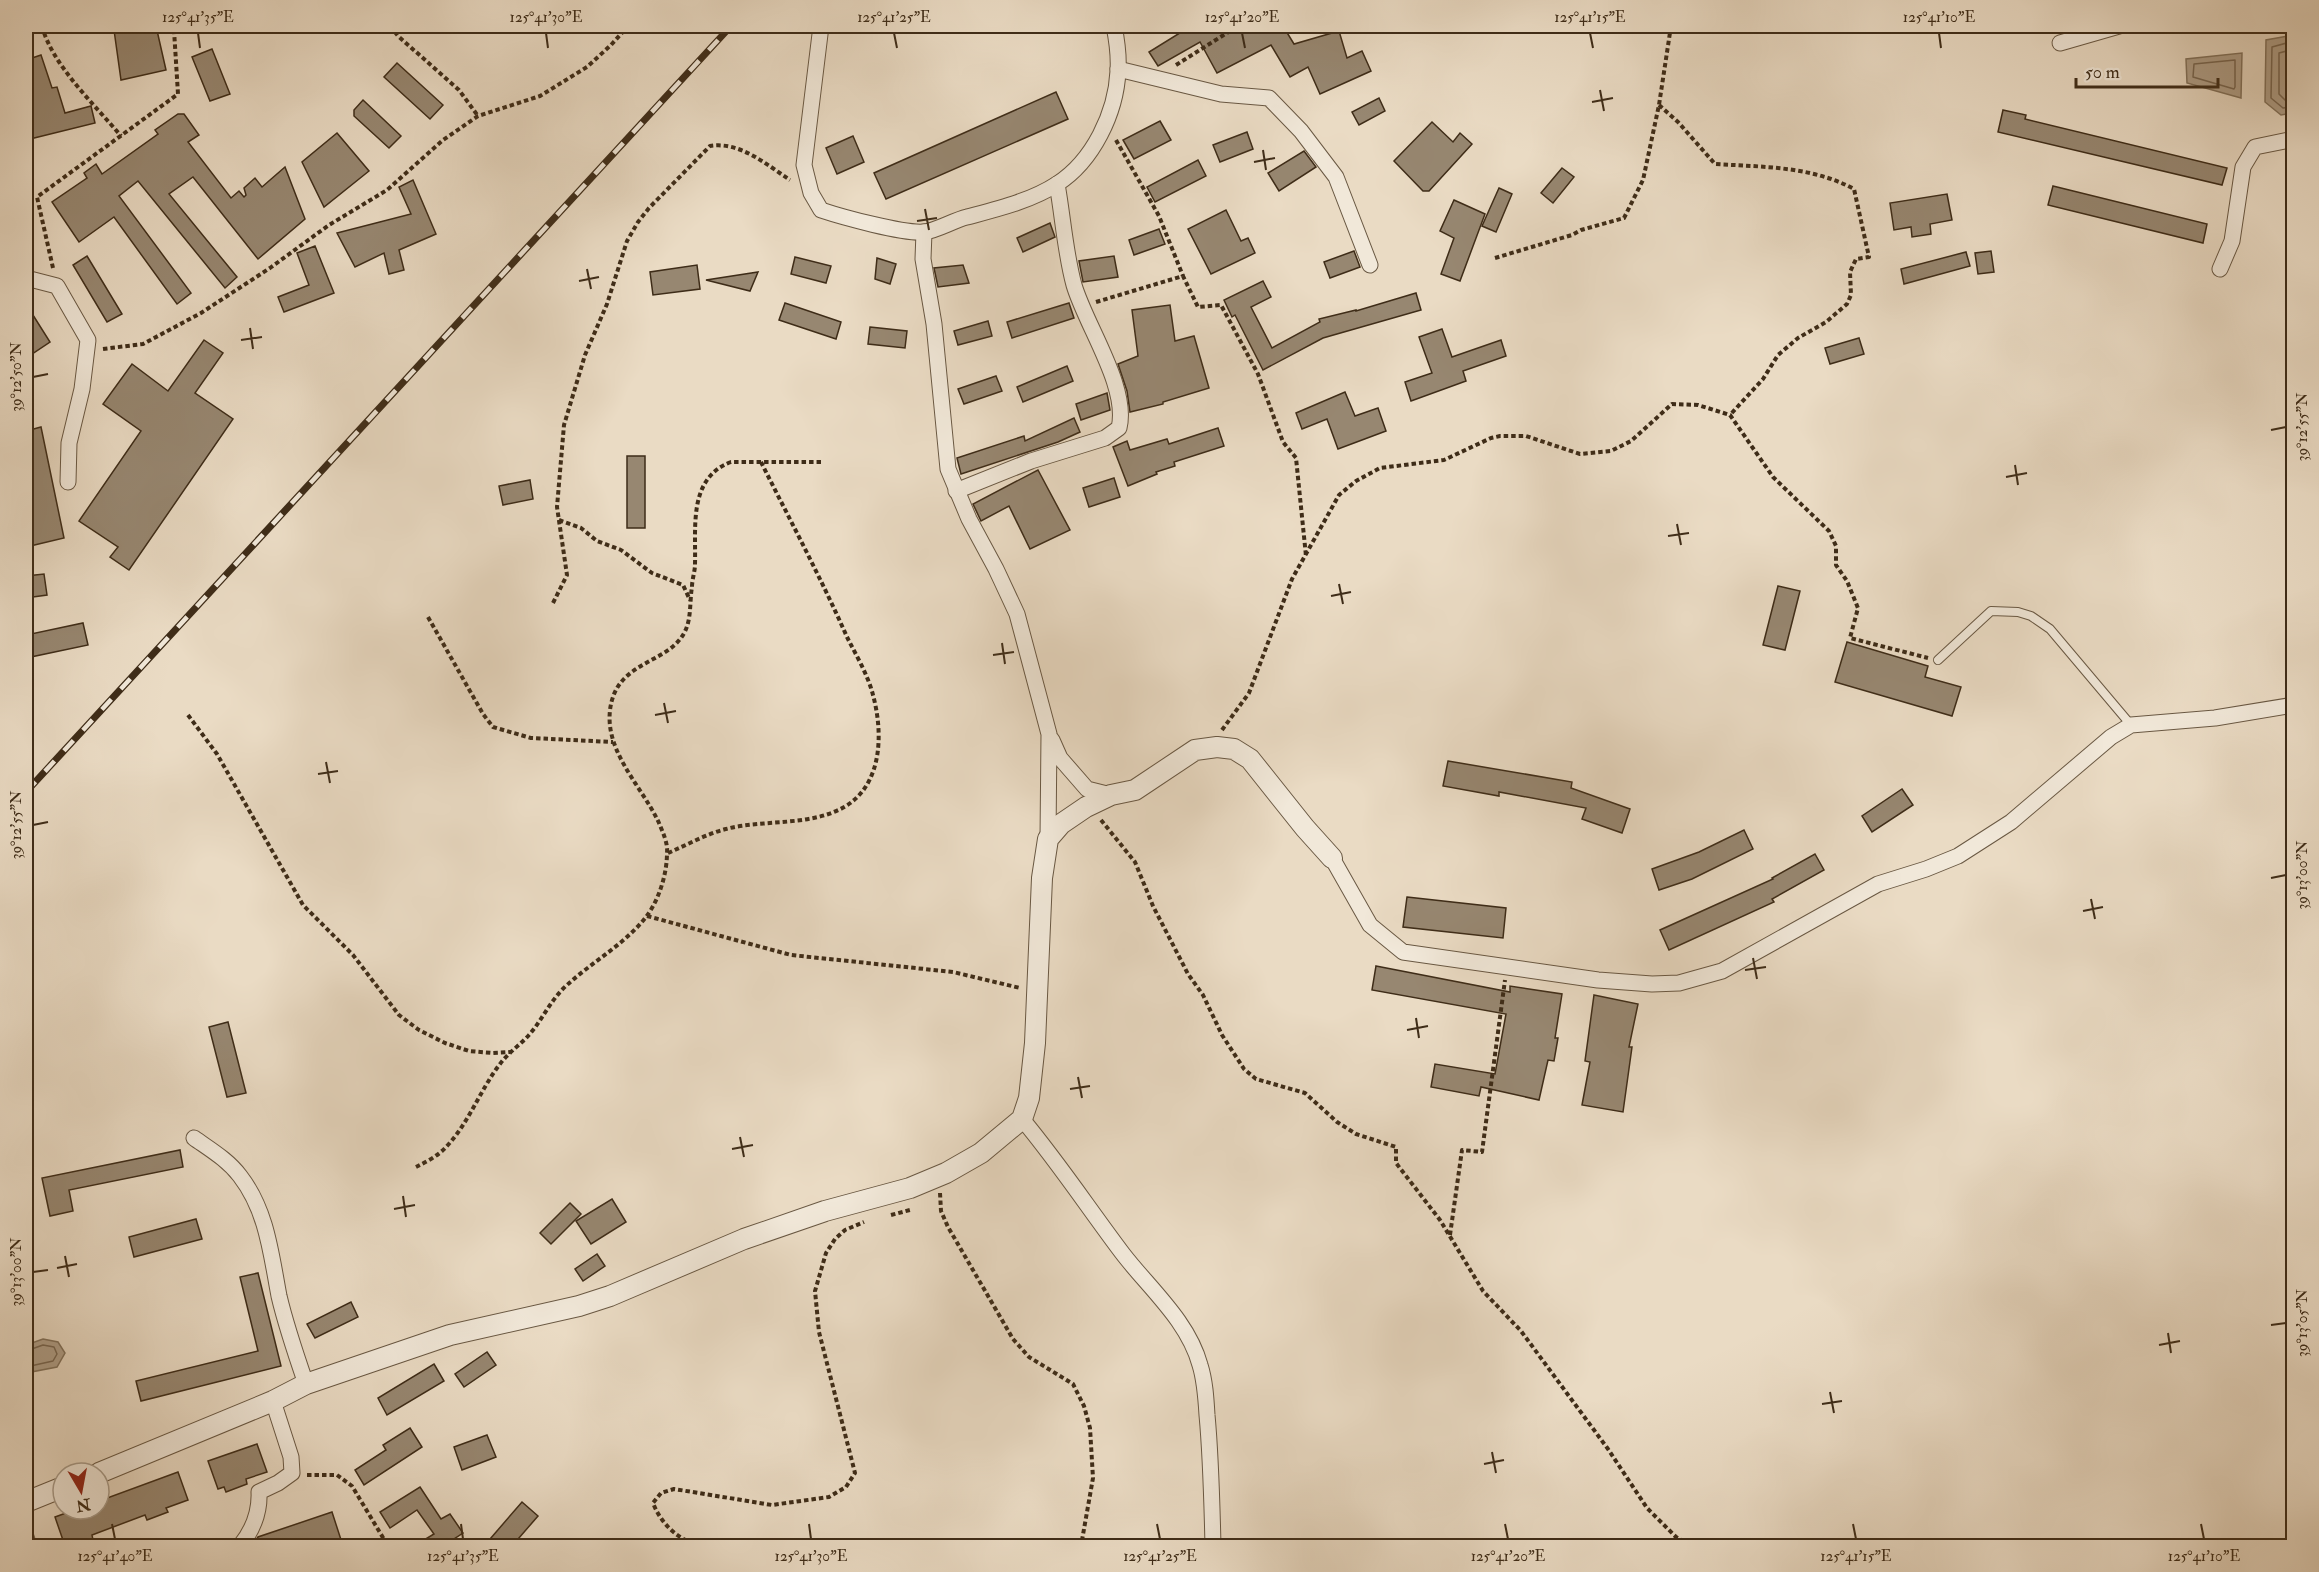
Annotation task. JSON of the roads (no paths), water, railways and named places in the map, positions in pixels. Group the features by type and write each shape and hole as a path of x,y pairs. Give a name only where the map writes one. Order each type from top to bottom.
{"street":[{"path":"820,26 804,165 811,193 821,210 903,230 924,232 953,220 997,209 1039,194 1057,184 1082,160 1106,121 1114,97 1119,53 1114,26"},
{"path":"2060,43 2119,26"},
{"path":"1118,69 1221,94 1269,98 1301,131 1336,177 1370,265"},
{"path":"2220,269 2232,241 2243,167 2255,147 2294,139"},
{"path":"956,490 1031,461 1105,438 1119,428 1122,417 1118,390 1081,306 1074,282 1057,184"},
{"path":"924,232 923,259 934,324 948,469 1017,614 1049,734 1060,758 1087,789 1103,799"},
{"path":"26,278 57,286 88,340 82,389 69,443 68,482"},
{"path":"1048,839 1070,817 1103,799 1135,790 1195,750 1217,747 1234,749 1250,759 1332,858 1370,925 1403,952 1599,981 1652,984 1694,980 1722,970 1878,884 1926,869 1958,856 1982,842 2011,822 2111,737 2131,725 2214,718 2294,705"},
{"path":"111,1468 273,1401 306,1384 450,1335 579,1306 610,1296 744,1239 825,1211 910,1188 945,1173 981,1153 1022,1119 1029,1098 1033,1073 1042,878 1048,839 1049,734"},
{"path":"1022,1119 1049,1151 1078,1195 1132,1267 1167,1306 1194,1346 1201,1366 1207,1411 1213,1546"},
{"path":"194,1138 225,1160 240,1175 254,1197 264,1223 282,1307 306,1384"},
{"path":"240,1546 255,1523 260,1507 259,1492 292,1473 291,1457 273,1401"},
{"path":"26,1502 51,1492"},
{"path":"26,1537 29,1546"}],"lane":[{"path":"1938,660 1991,611 2018,612 2031,616 2050,628 2131,725"}],"water":[{"path":"2293,35 2293,113 2281,115 2265,102 2266,40"},
{"path":"2242,53 2241,98 2187,83 2186,59"},
{"path":"43,1339 58,1342 65,1353 57,1367 26,1373 26,1345"}],"railway":[{"path":"26,792 731,26"}]}
